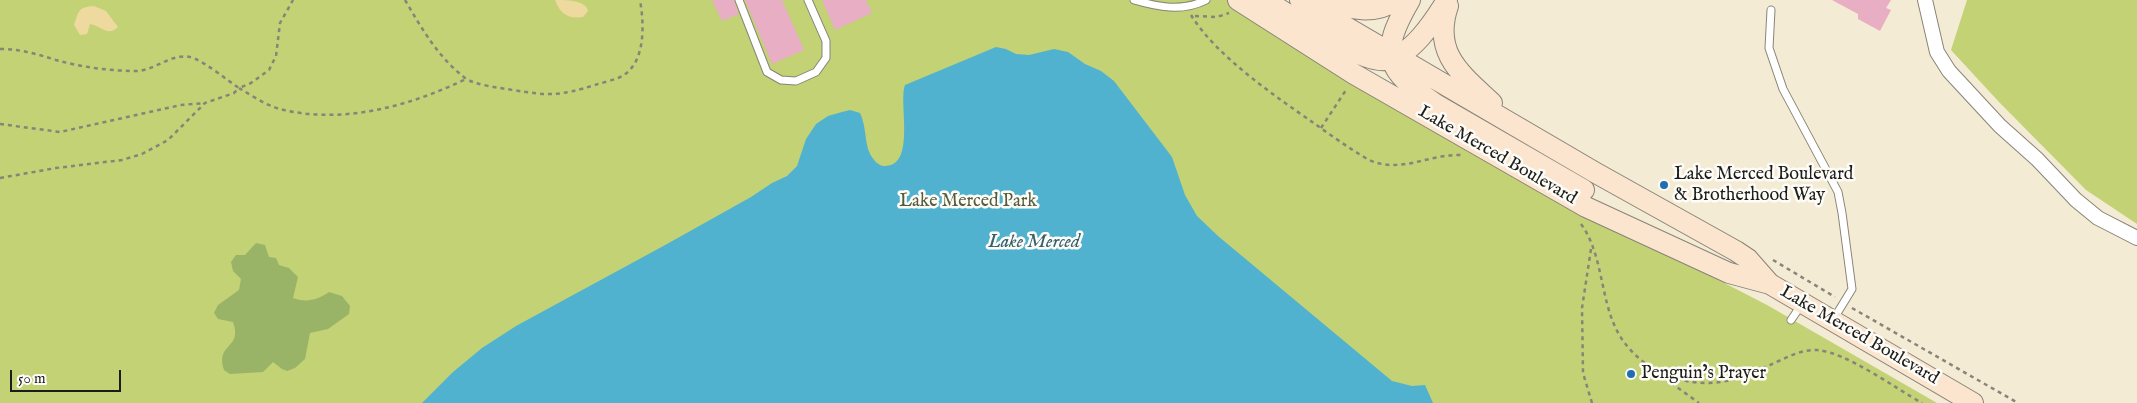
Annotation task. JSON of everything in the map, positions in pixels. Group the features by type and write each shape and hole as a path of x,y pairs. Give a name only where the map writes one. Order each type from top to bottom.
{"main road":[{"name":"Lake Merced Boulevard","path":"1238,0 1354,74 1562,194 1609,219 1728,273 1770,284 1973,403"},
{"path":"1265,0 1360,56 1377,60 1392,56 1421,37 1448,0"},
{"name":"Lake Merced Boulevard","path":"1300,0 1392,56 1736,251 1748,259 1770,284"},
{"path":"1326,0 1358,10 1376,9 1397,0"},
{"path":"1410,0 1392,38 1392,56 1404,78 1438,105 1728,273"},
{"path":"1448,0 1443,30 1447,52 1452,61 1466,79 1520,128"}],"street":[{"path":"1926,0 1937,52 1949,71 2000,126 2037,159 2076,200 2098,218 2137,238"}],"lane":[{"path":"739,0 767,72 781,80 796,81 816,72 826,58 826,41 808,0"},
{"path":"1134,0 1164,7 1187,6 1206,0"},
{"path":"1771,10 1769,48 1783,89 1838,192 1852,289 1833,321"},
{"path":"1791,320 1802,303"}],"path":[{"path":"0,124 60,132 181,104 205,103 234,93 269,70 276,56 280,23 293,0"},
{"path":"405,0 436,50 466,79 493,86 548,95 570,93 622,76 634,63 641,46 640,0"},
{"path":"1187,6 1199,26 1245,71 1361,156 1386,166 1406,165 1444,156 1468,155"},
{"path":"0,49 29,51 77,64 138,71 188,56 202,62 239,88 279,109 330,115 367,112 417,100 436,94 466,79"},
{"path":"1321,128 1348,85"},
{"path":"0,178 56,168 122,160 142,154 168,140 205,103"},
{"path":"1578,222 1588,236 1592,246 1609,310 1620,336 1636,356 1666,376 1674,385 1699,403"},
{"path":"1592,246 1582,308 1583,373 1592,403"},
{"path":"1666,376 1691,382 1716,382 1744,376 1795,354 1814,350 1823,351 1845,359 1922,403"}],"green space":[{"name":"Lake Merced Park","path":"0,0 1230,0 1575,206 1767,305 1937,403 0,403"},
{"path":"1967,0 2137,0 2137,224 2086,190 1999,102 1951,50"},
{"path":"256,243 265,245 269,257 276,258 279,265 289,268 298,277 293,298 311,300 329,292 342,296 350,306 349,314 328,329 310,333 305,359 295,368 287,371 273,362 263,372 230,374 224,370 222,361 223,355 235,337 233,322 218,319 214,313 218,305 239,290 241,279 233,271 231,262 236,255 245,255"}],"sand":[{"path":"555,0 580,3 588,11 583,17 569,16 559,9"},
{"path":"94,6 106,11 118,27 108,31 90,24 87,34 80,35 74,25 78,13 85,7"}],"water":[{"name":"Lake Merced","path":"996,47 1016,54 1029,55 1054,49 1068,52 1085,64 1101,71 1114,81 1172,157 1185,195 1197,216 1218,236 1392,381 1412,386 1425,385 1433,403 422,403 453,372 482,348 516,326 787,176 797,166 806,139 816,124 828,116 850,110 860,113 871,156 882,166 894,164 900,156 903,145 903,93 905,85"}],"building":[{"path":"712,0 734,0 739,14 722,21"},
{"path":"745,0 782,0 804,50 772,64"},
{"path":"822,0 866,0 872,13 835,30"},
{"path":"1832,0 1891,0 1886,8 1891,10 1880,31 1858,19 1858,14"}],"place":[{"name":"Lake Merced Boulevard & Brotherhood Way","path":"1664,185"},
{"name":"Penguin’s Prayer","path":"1631,374"}]}
